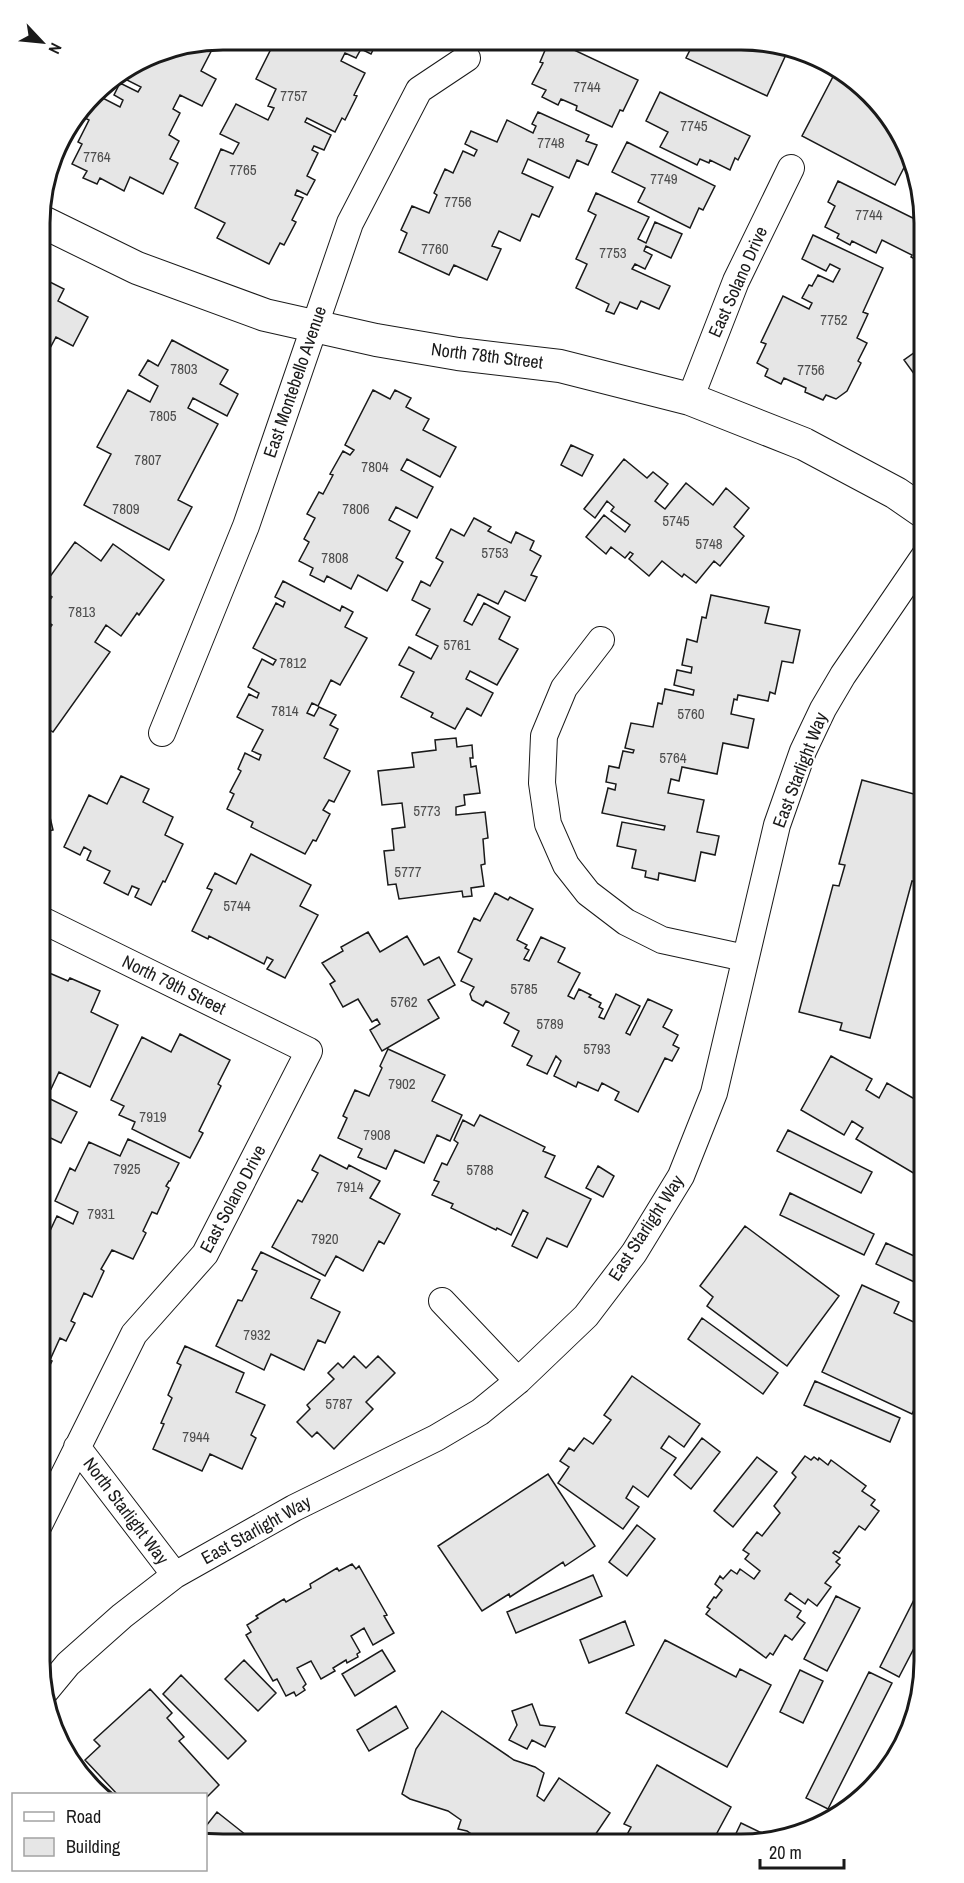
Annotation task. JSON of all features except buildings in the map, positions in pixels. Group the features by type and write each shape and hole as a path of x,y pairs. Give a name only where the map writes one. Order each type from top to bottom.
{"street":[{"name":"East Montebello Avenue","path":"162,733 246,526 350,223 419,90 466,58"},
{"name":"East Solano Drive","path":"690,399 736,280 790,168"},
{"name":"North 78th Street","path":"50,226 137,268 265,315 376,340 458,354 560,366 690,399 804,444 896,493 914,505"},
{"name":"East Starlight Way","path":"51,1684 68,1664 175,1575 294,1508 436,1438 480,1412 518,1381 586,1316 634,1253 681,1176 714,1093 777,825 803,751 823,709 843,675 914,571"},
{"path":"601,640 564,688 544,736 542,783 548,824 566,865 588,893 626,922 662,940 745,957"},
{"name":"North 79th Street","path":"50,924 309,1051"},
{"name":"East Solano Drive","path":"49,1504 134,1334 205,1254 309,1051"},
{"path":"442,1301 518,1381"},
{"name":"North Starlight Way","path":"77,1447 175,1575"}]}
